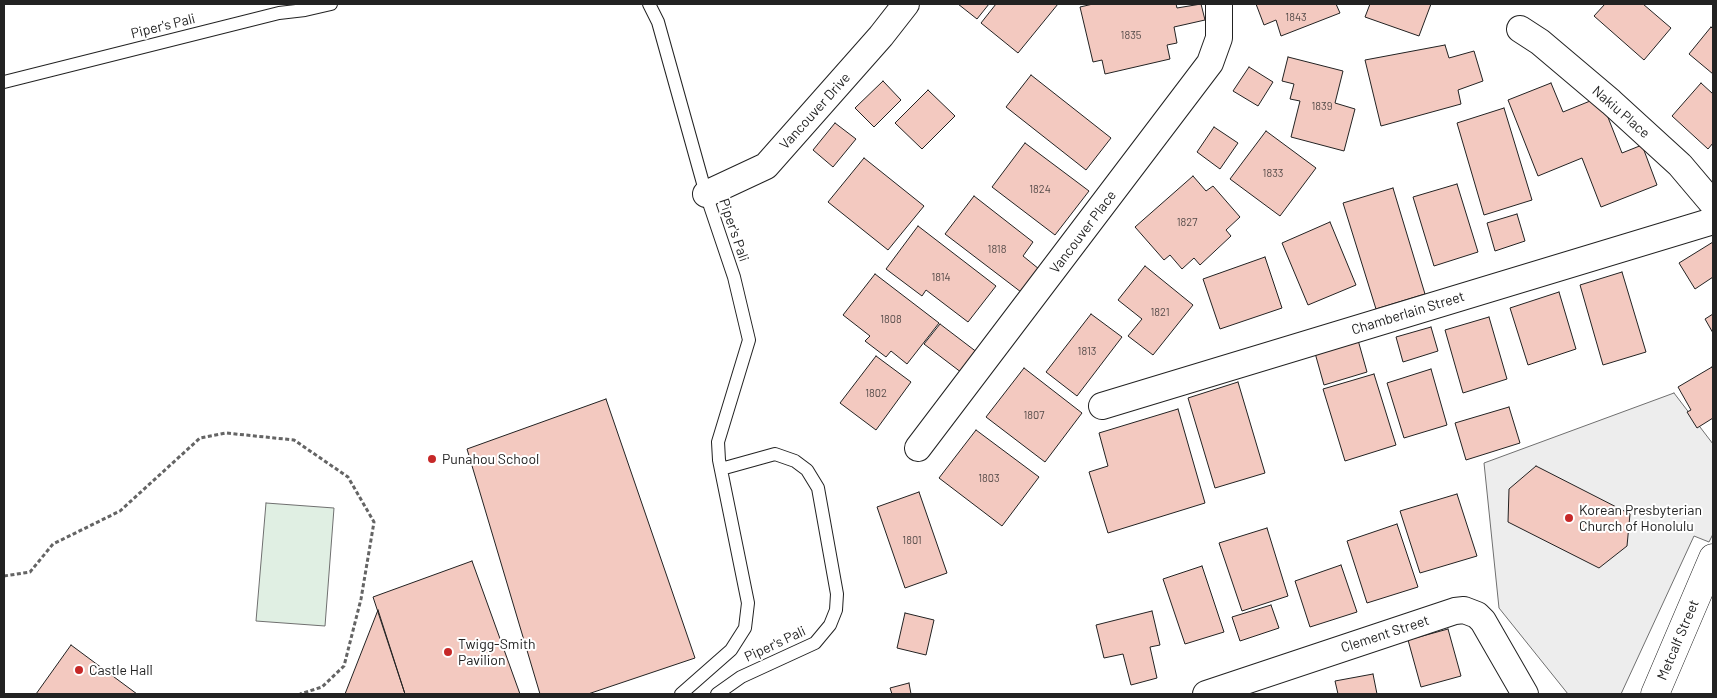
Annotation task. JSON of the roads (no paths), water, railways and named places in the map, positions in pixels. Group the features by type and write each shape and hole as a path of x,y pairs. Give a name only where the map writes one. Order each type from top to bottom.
{"street":[{"name":"Vancouver Drive","path":"706,194 766,166 881,36 906,4"},
{"name":"Vancouver Place","path":"918,448 1210,64 1219,38 1219,4"},
{"name":"Nakiu Place","path":"1520,28 1540,42 1611,102 1680,164 1713,204"},
{"name":"Chamberlain Street","path":"1102,406 1713,221"},
{"name":"Metcalf Street","path":"1655,694 1713,558"},
{"name":"Clement Street","path":"1206,694 1455,611 1464,610 1476,615 1483,621 1525,694"}],"lane":[{"name":"Piper's Pali","path":"4,82 278,13 305,10 330,4"},
{"name":"Piper's Pali","path":"649,4 658,22 706,194 734,277 749,340 718,442 721,469 748,603 745,628 731,650 681,694"},
{"name":"Piper's Pali","path":"717,694 741,677 815,643 830,625 836,610 838,594 818,488 807,470 796,461 775,454 721,469"}],"place":[{"name":"Punahou School","path":"432,459"},
{"name":"Korean Presbyterian Church of Honolulu","path":"1569,518"},
{"name":"Twigg-Smith Pavilion","path":"448,652"},
{"name":"Castle Hall","path":"79,670"}]}
